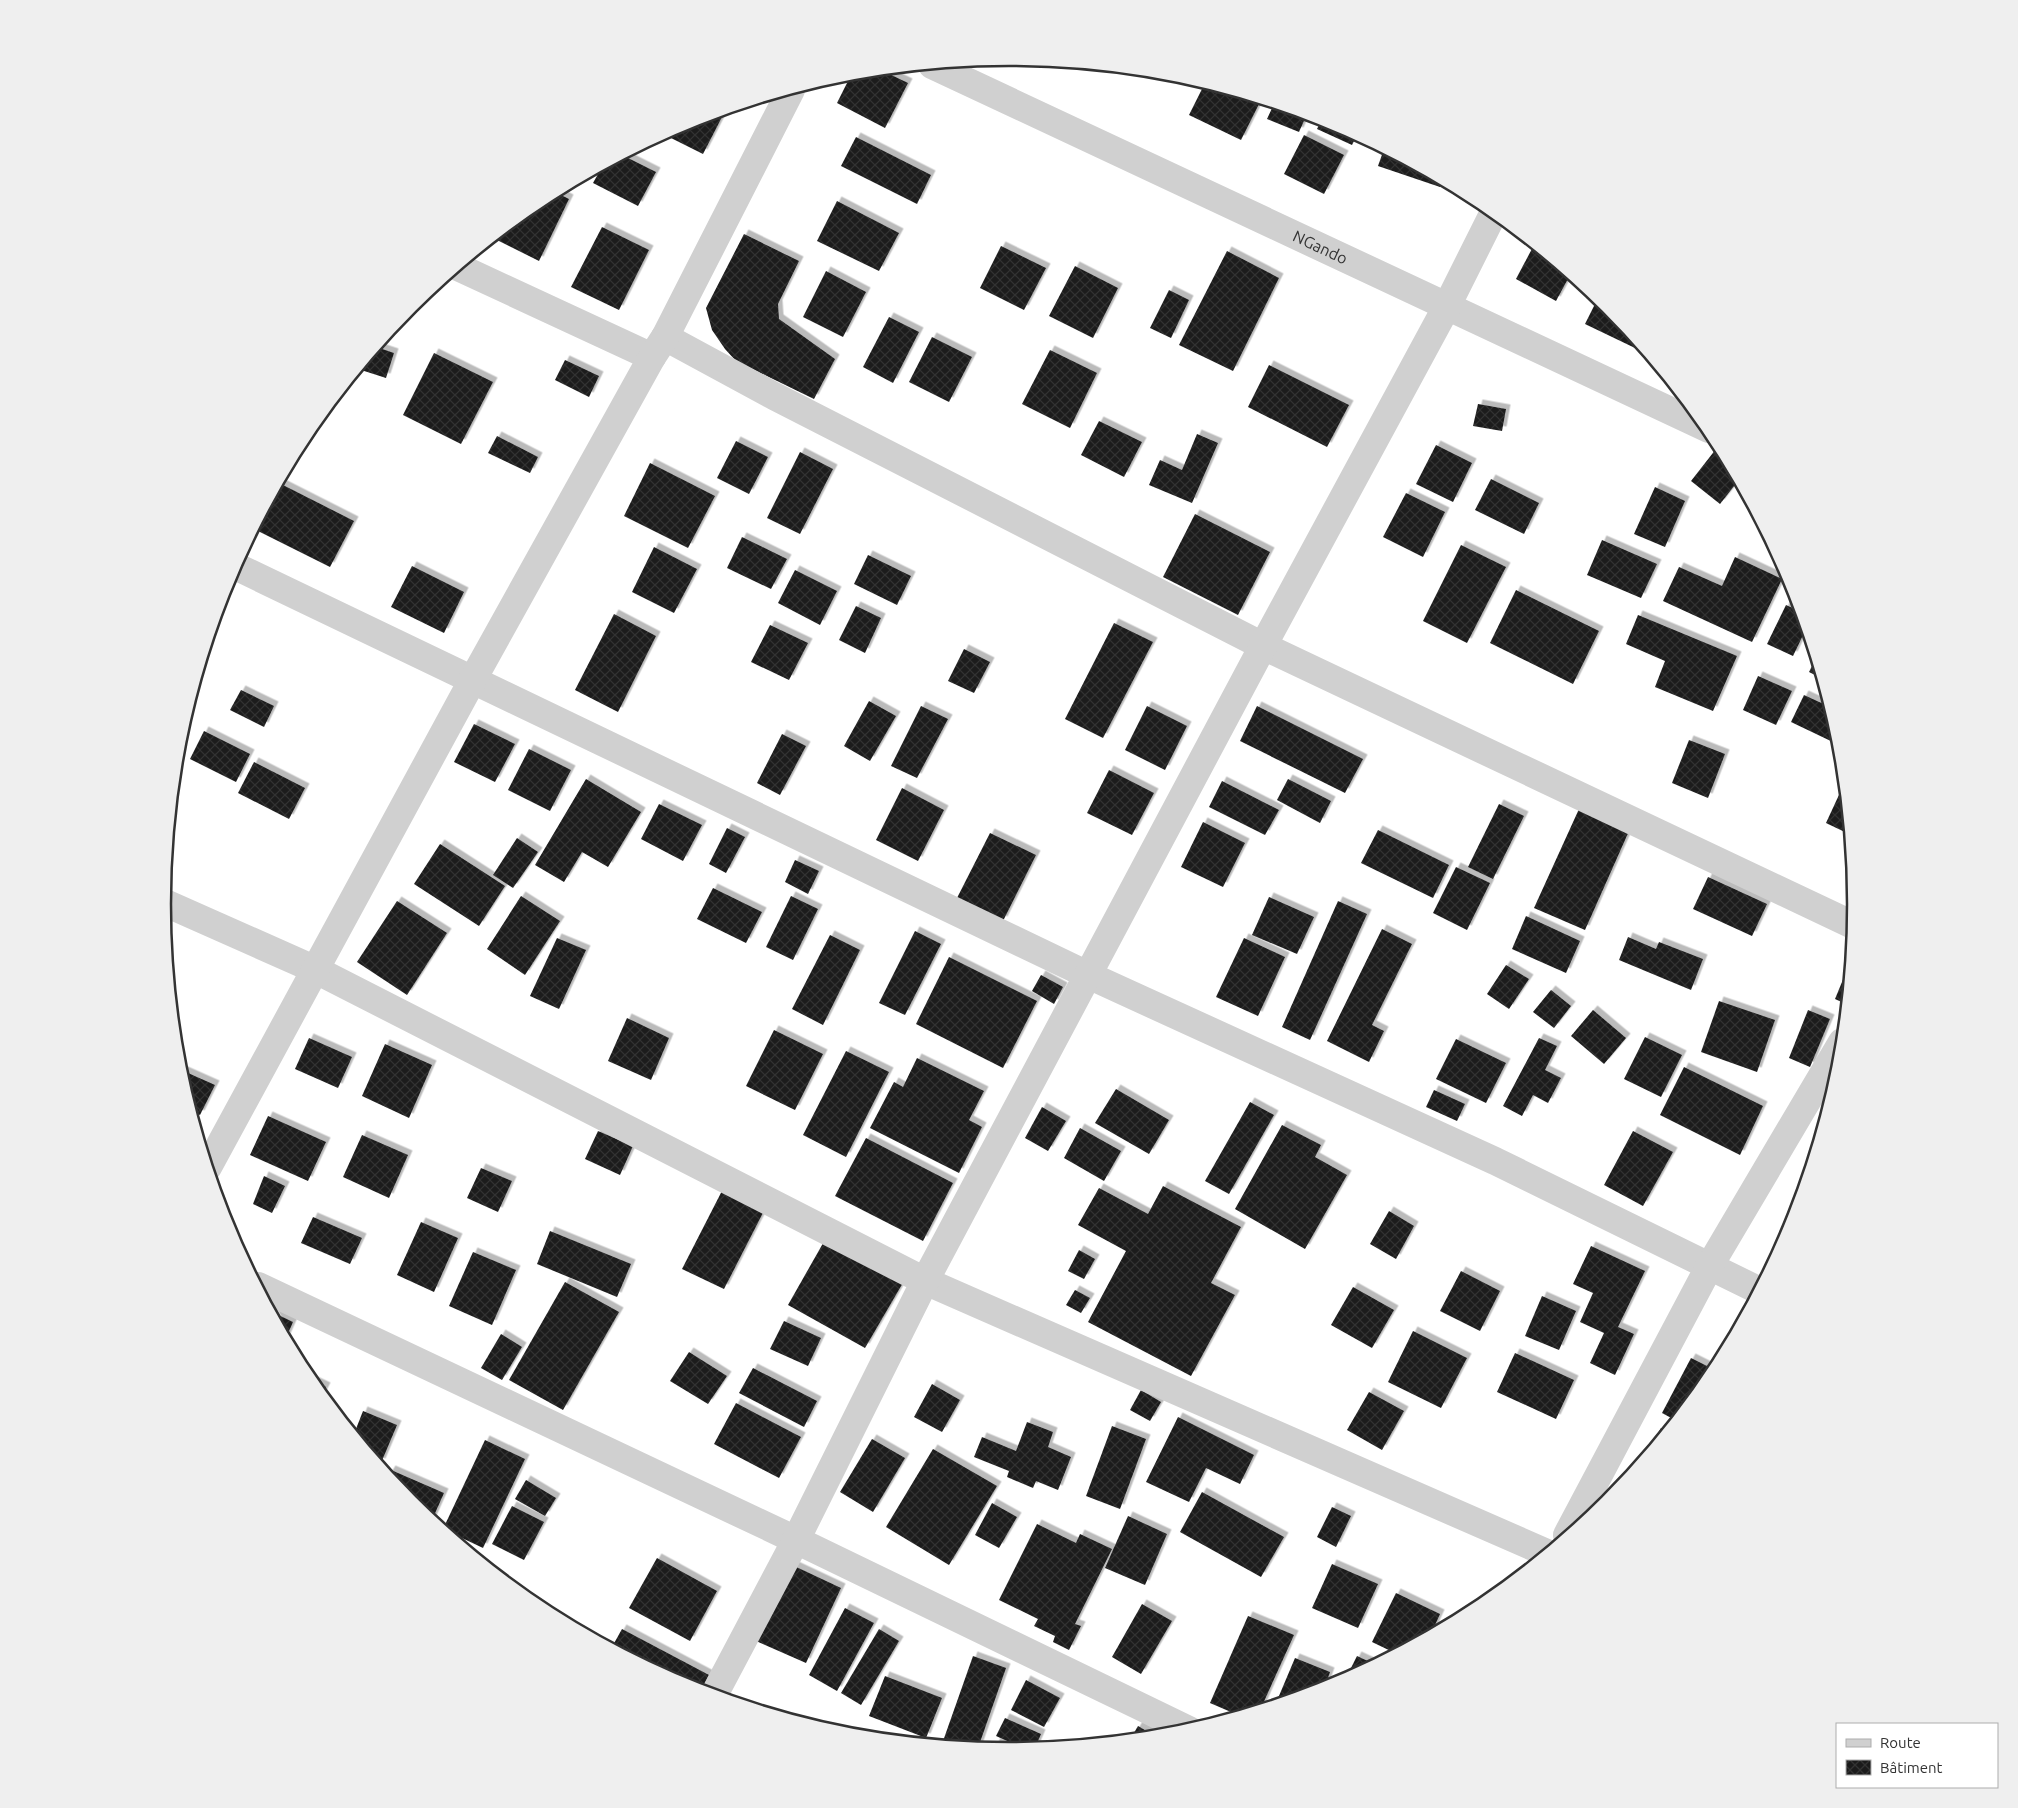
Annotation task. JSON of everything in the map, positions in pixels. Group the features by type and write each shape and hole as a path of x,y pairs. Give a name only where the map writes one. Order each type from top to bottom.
{"street":[{"name":"NGando","path":"941,69 1694,422"},
{"path":"212,1160 472,681 659,347 788,96"},
{"path":"717,1689 796,1540 925,1281 1262,646 1447,306 1491,219"},
{"path":"463,269 659,347 783,400 1262,646 1846,922"},
{"path":"241,569 1088,975 1495,1161 1753,1288"},
{"path":"171,906 314,969 925,1281 1542,1550"},
{"path":"1577,1519 1709,1267 1832,1058"},
{"path":"266,1290 796,1540 1178,1725"}],"building":[{"path":"891,75 908,83 885,128 837,103 848,82"},
{"path":"1202,89 1258,105 1241,140 1189,115"},
{"path":"1272,109 1304,121 1299,132 1267,119"},
{"path":"722,118 703,154 671,138"},
{"path":"1319,126 1354,141 1352,145 1317,129"},
{"path":"1304,135 1344,155 1324,194 1284,174"},
{"path":"856,137 931,175 917,204 841,166"},
{"path":"1382,154 1428,178 1440,187 1378,166"},
{"path":"628,158 656,172 638,206 593,183 598,174"},
{"path":"562,196 569,199 539,261 498,240"},
{"path":"837,201 899,233 879,271 817,241"},
{"path":"602,227 649,250 619,310 571,287"},
{"path":"744,234 799,261 778,304 779,319 835,359 814,399 736,361 712,330 706,308"},
{"path":"1001,246 1046,268 1024,310 980,288"},
{"path":"1532,250 1567,280 1556,301 1516,279"},
{"path":"1227,251 1279,278 1233,371 1179,345"},
{"path":"1075,266 1118,288 1093,338 1049,316"},
{"path":"826,271 866,292 843,337 803,317"},
{"path":"1169,290 1189,300 1171,338 1150,328"},
{"path":"1594,306 1635,348 1635,348 1585,324"},
{"path":"889,317 919,332 893,383 863,367"},
{"path":"932,337 972,357 949,402 909,382"},
{"path":"382,349 394,353 386,378 363,371"},
{"path":"1050,350 1097,373 1070,428 1022,404"},
{"path":"434,353 493,382 461,444 403,415"},
{"path":"565,360 599,376 589,397 555,380"},
{"path":"1269,365 1349,405 1327,447 1248,407"},
{"path":"1478,404 1506,409 1502,431 1473,426"},
{"path":"1099,421 1142,442 1124,477 1081,455"},
{"path":"1197,434 1218,443 1192,503 1149,485 1160,460 1182,470"},
{"path":"497,436 538,457 530,473 488,453"},
{"path":"736,441 768,457 749,494 717,478"},
{"path":"1436,445 1472,463 1453,502 1416,484"},
{"path":"800,452 833,469 800,534 767,518"},
{"path":"1714,452 1735,485 1720,504 1691,481"},
{"path":"650,463 715,496 688,548 624,516"},
{"path":"1491,479 1539,503 1524,534 1475,510"},
{"path":"283,485 354,521 330,567 259,531"},
{"path":"1655,487 1685,501 1665,547 1634,534"},
{"path":"1406,493 1445,512 1423,557 1383,537"},
{"path":"1195,514 1270,552 1238,615 1163,577"},
{"path":"742,537 787,559 771,589 727,568"},
{"path":"1602,540 1657,564 1641,598 1587,575"},
{"path":"1461,545 1506,567 1467,643 1423,621"},
{"path":"654,547 697,569 674,613 632,592"},
{"path":"868,555 911,576 897,605 854,584"},
{"path":"1735,557 1781,578 1752,642 1663,601 1679,567 1722,586"},
{"path":"412,566 464,592 444,633 391,607"},
{"path":"795,570 837,591 820,625 778,603"},
{"path":"1516,590 1599,631 1573,684 1490,643"},
{"path":"1786,605 1792,608 1802,636 1793,656 1767,644"},
{"path":"856,606 881,618 865,653 839,640"},
{"path":"614,614 656,636 618,712 575,690"},
{"path":"1638,615 1737,656 1713,711 1655,687 1665,661 1626,644"},
{"path":"1114,623 1153,642 1103,738 1065,719"},
{"path":"770,625 808,643 789,680 751,662"},
{"path":"964,649 990,662 974,693 948,681"},
{"path":"1812,667 1814,675 1809,672"},
{"path":"1758,676 1792,691 1776,725 1743,710"},
{"path":"241,690 274,706 264,727 230,710"},
{"path":"1804,695 1822,703 1831,741 1791,722"},
{"path":"869,701 896,716 870,761 844,746"},
{"path":"921,706 948,719 917,778 891,766"},
{"path":"1147,706 1187,726 1165,770 1125,750"},
{"path":"1257,706 1363,759 1345,793 1240,741"},
{"path":"474,724 515,744 495,782 454,762"},
{"path":"204,731 250,754 236,782 190,759"},
{"path":"782,734 806,746 780,795 757,783"},
{"path":"1689,740 1725,754 1708,798 1672,783"},
{"path":"529,749 571,770 550,811 508,790"},
{"path":"254,762 305,788 289,819 238,793"},
{"path":"1109,770 1154,793 1132,835 1087,813"},
{"path":"586,779 641,812 608,867 582,852 564,882 535,865"},
{"path":"1288,779 1331,801 1320,823 1277,800"},
{"path":"1222,781 1279,810 1265,835 1209,807"},
{"path":"902,788 944,810 918,861 876,840"},
{"path":"1840,793 1843,831 1826,823"},
{"path":"659,804 702,825 683,861 641,839"},
{"path":"1499,804 1524,816 1493,879 1468,867"},
{"path":"1579,809 1629,831 1585,930 1534,908"},
{"path":"1203,822 1245,843 1223,887 1181,867"},
{"path":"727,828 745,837 726,873 709,864"},
{"path":"1378,830 1449,865 1433,898 1361,863"},
{"path":"990,833 1036,855 1003,921 957,898"},
{"path":"517,838 538,852 513,888 493,875"},
{"path":"440,844 505,886 479,926 414,884"},
{"path":"795,860 819,871 808,894 785,882"},
{"path":"1456,867 1490,883 1467,930 1433,913"},
{"path":"1708,877 1767,904 1752,936 1693,909"},
{"path":"713,888 762,912 746,943 697,919"},
{"path":"521,896 560,921 525,975 487,949"},
{"path":"791,896 818,909 793,960 766,947"},
{"path":"1269,897 1314,917 1297,954 1252,935"},
{"path":"397,901 447,933 407,995 357,962"},
{"path":"1338,901 1367,914 1310,1040 1282,1027"},
{"path":"1526,916 1580,941 1566,973 1512,949"},
{"path":"1382,929 1412,944 1372,1025 1384,1031 1369,1062 1327,1041"},
{"path":"915,931 941,944 905,1015 879,1003"},
{"path":"830,935 860,950 823,1025 792,1009"},
{"path":"1628,937 1656,949 1659,942 1703,959 1691,990 1619,960"},
{"path":"557,938 586,950 559,1009 530,996"},
{"path":"1244,938 1285,957 1258,1016 1216,997"},
{"path":"949,957 1037,1001 1003,1068 916,1024"},
{"path":"1506,965 1529,979 1509,1009 1487,994"},
{"path":"1041,975 1063,987 1054,1004 1032,991"},
{"path":"1843,979 1841,1002 1835,999"},
{"path":"1551,990 1571,1006 1554,1028 1533,1012"},
{"path":"1719,1001 1775,1020 1757,1072 1701,1052"},
{"path":"1593,1010 1626,1038 1604,1064 1571,1036"},
{"path":"1808,1010 1830,1019 1810,1067 1789,1058"},
{"path":"627,1018 669,1038 651,1080 608,1061"},
{"path":"774,1030 823,1054 795,1110 746,1086"},
{"path":"1645,1037 1682,1055 1661,1097 1624,1079"},
{"path":"309,1038 352,1057 338,1088 295,1069"},
{"path":"1539,1038 1557,1046 1545,1070 1561,1078 1548,1103 1533,1095 1522,1116 1503,1106"},
{"path":"1456,1039 1506,1063 1486,1103 1436,1079"},
{"path":"385,1044 432,1065 409,1118 362,1096"},
{"path":"846,1051 889,1072 846,1157 803,1135"},
{"path":"917,1058 984,1091 969,1120 982,1127 959,1173 870,1128 894,1082 903,1087"},
{"path":"1684,1067 1763,1106 1740,1155 1660,1115"},
{"path":"188,1073 215,1085 200,1115 198,1114"},
{"path":"1116,1089 1169,1120 1149,1154 1095,1123"},
{"path":"1434,1090 1465,1104 1457,1121 1426,1107"},
{"path":"1250,1102 1274,1115 1229,1194 1205,1181"},
{"path":"1042,1107 1066,1121 1048,1151 1025,1138"},
{"path":"268,1116 326,1142 308,1181 250,1155"},
{"path":"1282,1125 1321,1145 1315,1157 1347,1175 1305,1249 1235,1209"},
{"path":"1080,1128 1121,1151 1104,1181 1064,1158"},
{"path":"598,1131 633,1146 620,1175 585,1159"},
{"path":"1633,1131 1673,1152 1643,1206 1604,1185"},
{"path":"362,1135 408,1155 389,1198 343,1177"},
{"path":"866,1138 953,1183 923,1241 835,1196"},
{"path":"481,1168 512,1181 498,1212 467,1198"},
{"path":"264,1176 285,1186 272,1213 253,1204"},
{"path":"725,1185 767,1205 724,1289 682,1269"},
{"path":"1163,1186 1241,1227 1211,1283 1235,1295 1191,1376 1088,1322 1126,1251 1078,1225 1099,1188 1148,1214"},
{"path":"1389,1211 1414,1226 1396,1259 1370,1244"},
{"path":"313,1217 362,1238 350,1264 301,1243"},
{"path":"421,1222 458,1238 434,1292 397,1275"},
{"path":"550,1231 631,1264 617,1297 537,1264"},
{"path":"826,1238 904,1281 865,1348 788,1305"},
{"path":"1591,1246 1645,1271 1618,1327 1634,1334 1615,1375 1590,1363 1604,1333 1580,1322 1593,1293 1573,1284"},
{"path":"1079,1250 1095,1259 1084,1279 1068,1271"},
{"path":"473,1252 516,1270 492,1325 449,1306"},
{"path":"1461,1271 1500,1291 1480,1331 1440,1311"},
{"path":"565,1282 619,1312 563,1410 509,1380"},
{"path":"1353,1287 1394,1310 1372,1348 1331,1325"},
{"path":"1075,1290 1090,1298 1081,1313 1066,1305"},
{"path":"1542,1296 1576,1311 1559,1350 1525,1336"},
{"path":"279,1315 293,1322 289,1332"},
{"path":"784,1321 821,1338 808,1366 770,1349"},
{"path":"1413,1331 1467,1358 1441,1408 1388,1382"},
{"path":"501,1334 522,1347 502,1380 481,1368"},
{"path":"689,1352 727,1376 708,1404 670,1381"},
{"path":"1515,1353 1574,1380 1556,1419 1497,1392"},
{"path":"1691,1358 1708,1366 1671,1418 1662,1413"},
{"path":"753,1368 817,1401 804,1427 739,1393"},
{"path":"932,1384 960,1400 942,1432 914,1417"},
{"path":"1141,1390 1161,1402 1150,1421 1130,1410"},
{"path":"1369,1392 1404,1411 1382,1450 1347,1430"},
{"path":"736,1403 801,1437 779,1478 714,1444"},
{"path":"363,1411 397,1425 382,1460 356,1429"},
{"path":"1178,1417 1254,1455 1240,1484 1206,1468 1189,1502 1146,1482"},
{"path":"1027,1422 1053,1432 1048,1447 1071,1457 1058,1490 1036,1481 1033,1488 1007,1477 1009,1471 974,1457 982,1437 1016,1451"},
{"path":"1112,1426 1146,1439 1120,1509 1086,1496"},
{"path":"872,1439 905,1458 873,1512 840,1492"},
{"path":"485,1440 525,1459 483,1548 462,1538 446,1523"},
{"path":"933,1449 997,1486 949,1565 886,1527"},
{"path":"393,1471 444,1493 435,1513"},
{"path":"526,1480 556,1498 545,1516 515,1499"},
{"path":"1202,1492 1284,1537 1261,1577 1180,1532"},
{"path":"992,1503 1017,1517 999,1548 975,1535"},
{"path":"512,1506 544,1522 524,1560 492,1544"},
{"path":"1332,1507 1351,1516 1336,1547 1317,1537"},
{"path":"1128,1516 1167,1534 1145,1585 1105,1568"},
{"path":"1037,1524 1076,1543 1080,1534 1112,1549 1075,1624 1081,1626 1069,1650 1053,1642 1055,1636 1034,1626 1038,1619 999,1600"},
{"path":"657,1558 717,1591 690,1641 629,1608"},
{"path":"1332,1564 1378,1584 1358,1628 1312,1608"},
{"path":"792,1565 841,1588 806,1663 756,1641"},
{"path":"1396,1593 1440,1614 1435,1626 1389,1650 1372,1642"},
{"path":"1142,1604 1172,1621 1141,1674 1112,1657"},
{"path":"845,1608 874,1623 837,1691 809,1675"},
{"path":"1248,1616 1294,1635 1264,1701 1230,1712 1210,1703"},
{"path":"622,1629 709,1675 704,1684 614,1643"},
{"path":"879,1629 899,1641 861,1705 841,1693"},
{"path":"973,1656 1006,1668 980,1741 944,1739"},
{"path":"1357,1656 1367,1661 1351,1668"},
{"path":"1295,1658 1330,1672 1328,1679 1279,1697"},
{"path":"885,1676 942,1698 926,1737 869,1716"},
{"path":"1026,1680 1060,1698 1044,1727 1011,1710"},
{"path":"1005,1718 1041,1734 1038,1741 1009,1742 996,1736"},
{"path":"1138,1726 1146,1730 1134,1732"}]}
